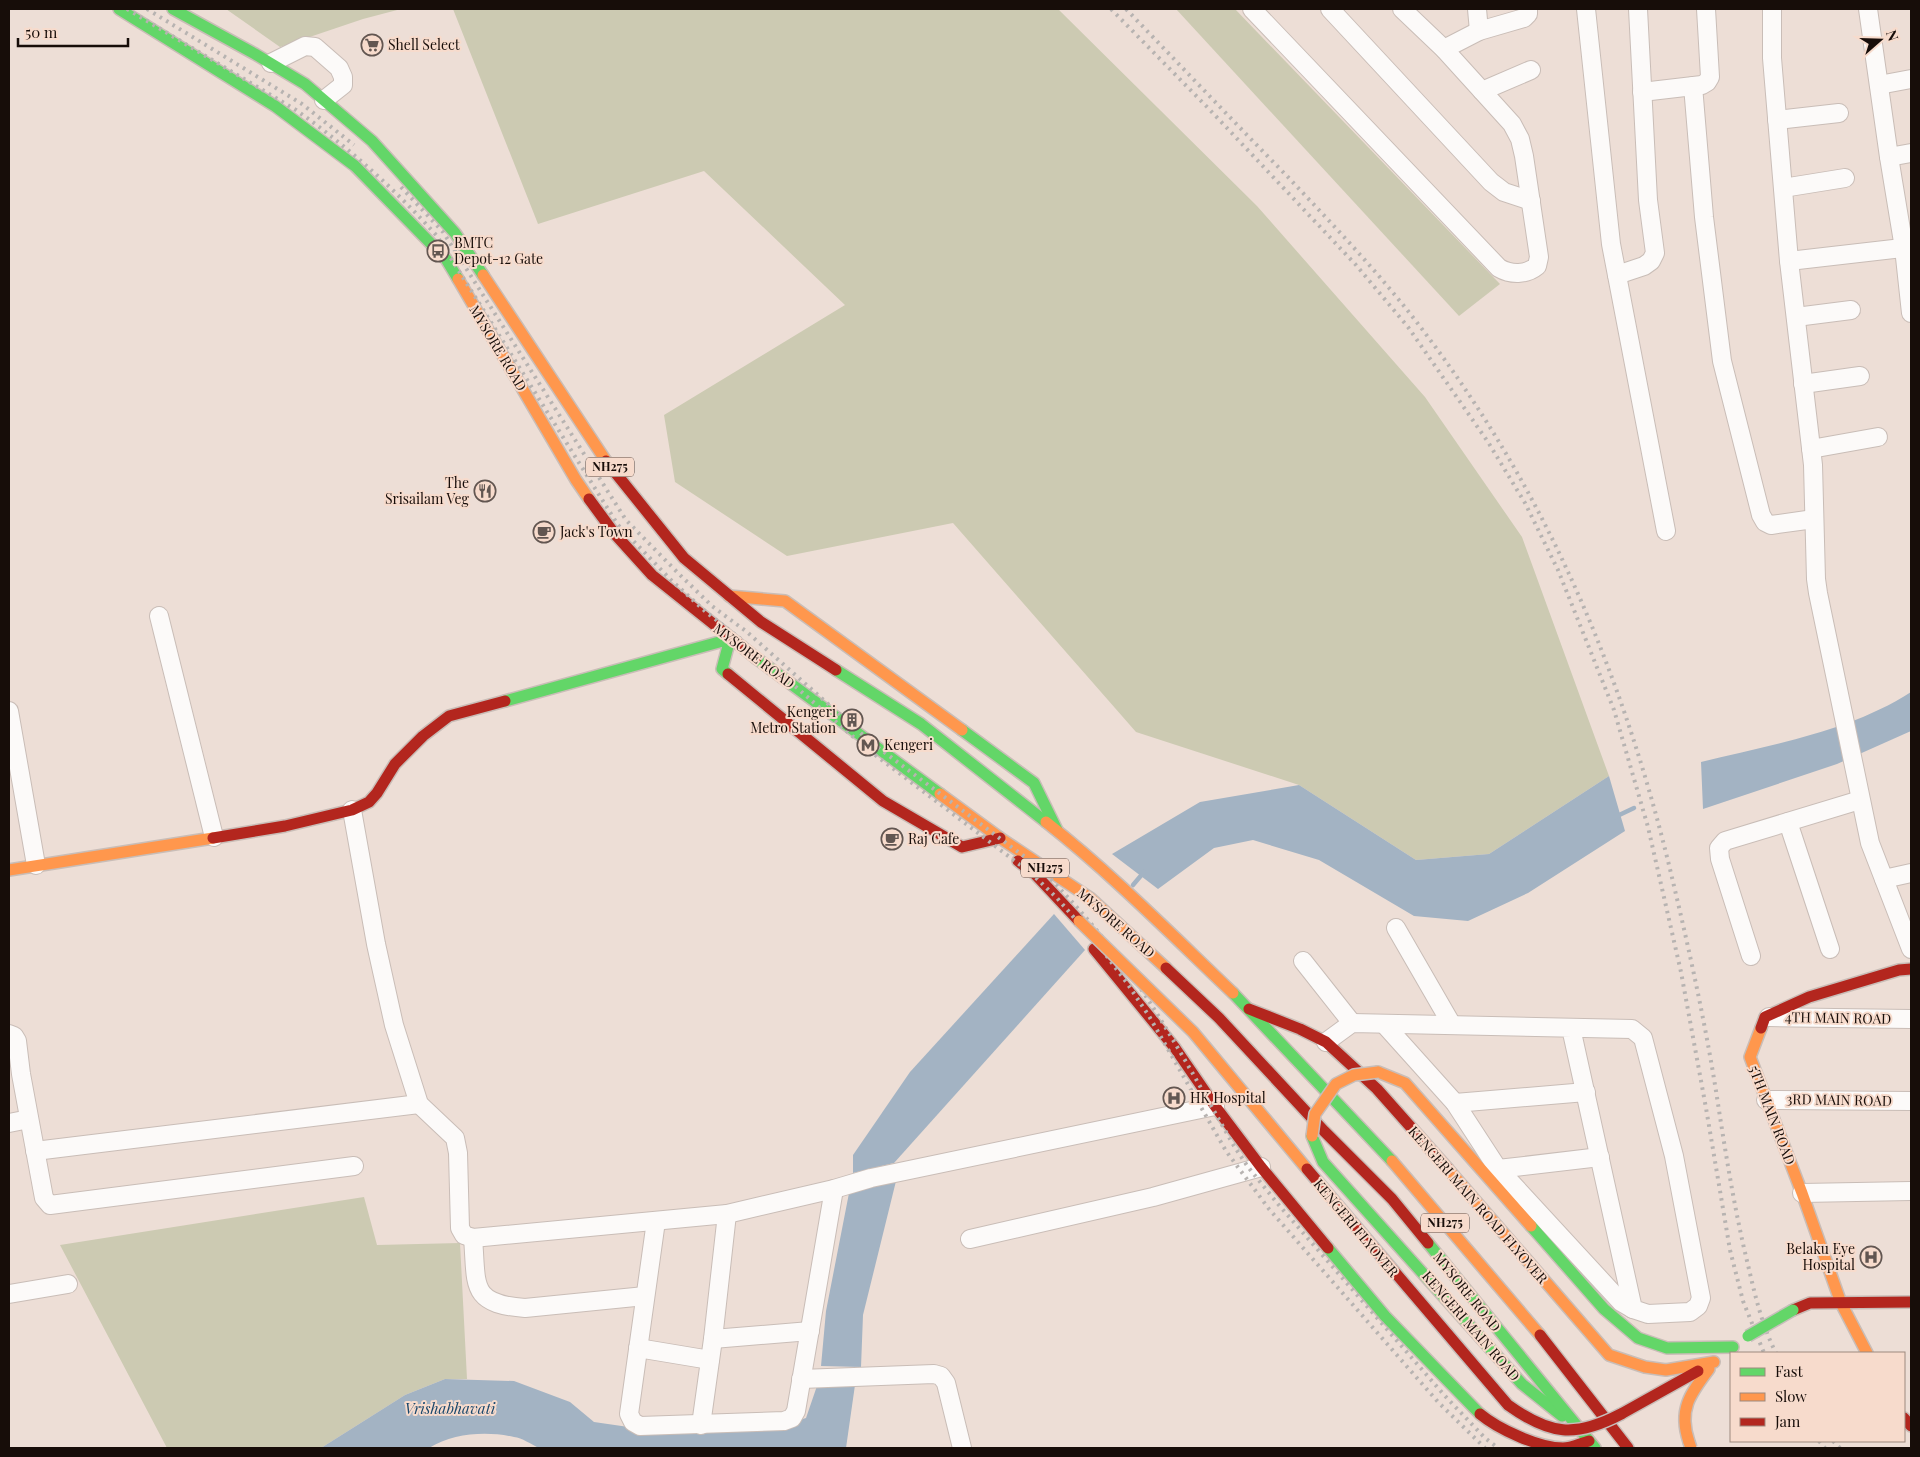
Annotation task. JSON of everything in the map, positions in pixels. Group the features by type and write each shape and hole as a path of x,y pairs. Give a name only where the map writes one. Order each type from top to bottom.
{"main road":[{"name":"MYSORE ROAD","path":"119,9 279,103 355,166 446,260 576,480 614,533 652,575 730,639 1000,838 1090,898 1114,919 1219,1018 1324,1131 1392,1199 1592,1445"},
{"name":"MYSORE ROAD","path":"173,9 270,63 302,87 324,100 372,141 455,233 601,455 684,558 761,622 921,724 1057,830 1139,903 1249,1009 1398,1168 1539,1334 1628,1448"},
{"path":"729,596 785,601 1034,783 1057,830"},
{"path":"9,870 285,826 352,810 368,802 377,793 395,764 423,736 449,716 730,639"},
{"path":"730,639 722,669 883,801 962,847 1000,838"},
{"name":"KENGERI FLYOVER","path":"1000,838 1007,851 1035,874 1193,1032 1508,1405 1526,1419 1563,1430 1590,1428 1621,1414 1714,1362"},
{"path":"1066,906 1078,931 1175,1048 1215,1106 1261,1167 1385,1316 1482,1416 1532,1442 1563,1448 1592,1445"},
{"path":"1765,1017 1809,996 1899,970 1911,969"},
{"name":"KENGERI MAIN ROAD FLYOVER","path":"1249,1009 1300,1029 1326,1042 1377,1089 1475,1199 1609,1355 1645,1367 1666,1370 1714,1362"},
{"name":"5TH MAIN ROAD","path":"1765,1017 1750,1057 1802,1193 1840,1303 1866,1352"},
{"name":"KENGERI FLYOVER","path":"1416,1264 1323,1162 1312,1136 1315,1114 1324,1099 1336,1084 1354,1075 1378,1072 1405,1083 1604,1309 1638,1338 1667,1348 1733,1347"},
{"name":"KENGERI MAIN ROAD","path":"1416,1264 1522,1384 1550,1408 1574,1424"},
{"path":"1697,1443 1685,1432 1684,1409 1690,1394 1714,1362 1748,1336 1793,1310 1810,1303 1911,1302"}],"street":[{"path":"1252,9 1499,268 1509,273 1530,272 1537,266 1539,257 1520,139 1512,124 1444,49 1402,9"},
{"path":"1330,9 1491,182 1504,192 1531,201"},
{"path":"1477,9 1479,31"},
{"path":"1444,49 1479,31 1524,18 1528,14 1528,9"},
{"path":"1586,9 1610,234 1666,531"},
{"path":"1617,275 1644,266 1651,261 1655,253 1648,200 1638,9"},
{"path":"1642,92 1702,85 1707,82 1710,77 1706,9"},
{"path":"1772,9 1772,58 1783,188 1811,449 1818,593 1870,842 1911,949"},
{"path":"1868,9 1889,157 1908,247 1911,313"},
{"path":"270,63 305,46 315,47 339,68 343,77 342,85 324,100"},
{"path":"1482,91 1531,70"},
{"path":"1879,84 1911,79"},
{"path":"1693,86 1704,217 1722,362 1761,516 1765,522 1772,525 1814,519"},
{"path":"1777,120 1839,113"},
{"path":"1889,157 1911,153"},
{"path":"1783,188 1845,178"},
{"path":"1790,261 1908,247"},
{"path":"1796,317 1850,310"},
{"path":"1803,384 1860,376"},
{"path":"1811,449 1878,437"},
{"path":"159,616 214,837"},
{"path":"9,711 36,865"},
{"path":"1751,956 1720,859 1719,848 1726,841 1860,800"},
{"path":"352,810 376,944 392,1016 419,1104 454,1138 458,1153 460,1228 464,1235 473,1238 727,1214 834,1189 892,1173 1215,1106"},
{"path":"1788,822 1830,949"},
{"path":"1884,880 1911,872"},
{"path":"1396,928 1452,1025"},
{"path":"1303,961 1352,1023"},
{"name":"4TH MAIN ROAD","path":"1765,1017 1911,1019"},
{"path":"1326,1042 1352,1023 1632,1029 1643,1038 1674,1156 1701,1298 1698,1306 1690,1312 1648,1314 1633,1309 1621,1302 1498,1169 1455,1103 1384,1024"},
{"path":"1571,1028 1633,1309"},
{"path":"9,1034 14,1036 17,1041 44,1198 50,1205 354,1166"},
{"path":"1455,1103 1586,1092"},
{"name":"3RD MAIN ROAD","path":"1766,1100 1911,1101"},
{"path":"35,1151 419,1104"},
{"path":"9,1123 29,1119"},
{"path":"1498,1169 1600,1157"},
{"path":"970,1239 1153,1197 1261,1167"},
{"path":"656,1221 629,1414 633,1422 640,1426 784,1421 792,1418 809,1379 810,1331 834,1189"},
{"path":"1802,1193 1911,1191"},
{"path":"701,1425 727,1214"},
{"path":"473,1238 477,1286 482,1295 489,1301 505,1307 525,1308 645,1296"},
{"path":"9,1294 68,1284"},
{"path":"713,1339 810,1331"},
{"path":"638,1348 710,1360"},
{"path":"809,1379 934,1374 942,1376 946,1383 962,1448"},
{"path":"1680,1448 1697,1443"}],"shaded area":[{"path":"226,9 401,9 363,19 280,47"},
{"path":"453,9 1058,9 1257,206 1425,397 1522,537 1609,776 1489,854 1416,860 1299,785 1136,732 953,523 787,556 675,482 664,415 845,305 704,171 538,224"},
{"path":"1176,9 1235,9 1500,284 1459,316"},
{"path":"364,1197 377,1245 460,1243 467,1379 445,1379 405,1395 321,1448 167,1448 60,1245"}],"water":[{"path":"1911,692 1911,731 1837,764 1703,809 1701,762 1836,727 1887,706"},
{"path":"1609,776 1625,831 1528,893 1468,921 1414,916 1319,860 1253,840 1214,848 1158,889 1112,854 1200,802 1299,785 1416,860 1489,854"},
{"path":"1054,914 1085,950 894,1163 853,1173 853,1155 910,1072"},
{"path":"897,1177 863,1315 861,1367 821,1366 826,1311 850,1188"},
{"name":"Vrishabhavati","path":"445,1379 514,1381 570,1402 594,1422 663,1432 777,1427 806,1418 818,1383 855,1385 846,1448 539,1448 517,1438 481,1434 459,1436 429,1448 321,1448 405,1395"}],"waterway":[{"path":"1615,817 1634,808"},
{"path":"1133,885 1144,872"}],"railway":[{"path":"127,9 296,110 370,169 421,218 437,236 618,525 671,580 706,612 742,640 866,748 1032,874 1057,898 1103,951 1127,983 1149,1016 1226,1151 1269,1209 1438,1402 1485,1448"},
{"path":"147,9 302,104 354,145"},
{"path":"1111,9 1210,110 1356,265 1408,327 1488,442 1525,503 1558,570 1614,710 1648,827 1681,972 1730,1250 1743,1301 1764,1352"},
{"path":"1126,9 1359,254 1428,337 1471,397 1509,459 1544,523 1576,588 1628,724 1650,794 1669,865 1701,1006 1743,1244 1759,1310 1776,1352"},
{"path":"401,187 443,232 626,520 712,606 747,632 872,743 1041,869 1054,882 1102,937 1135,980 1174,1041 1248,1167 1445,1396 1485,1438 1498,1448"},
{"path":"1820,1442 1825,1448"},
{"path":"1834,1442 1840,1448"}],"traffic: fast":[{"path":"119,9 275,106 355,166 446,259 458,279"},
{"path":"173,9 305,84 372,141 455,233 483,275"},
{"path":"505,701 730,639 722,669 728,674"},
{"path":"756,658 940,794"},
{"path":"836,670 921,724 1046,822"},
{"path":"962,730 1034,783 1057,830"},
{"path":"1233,993 1392,1161"},
{"path":"1312,1136 1323,1162 1522,1384 1562,1416"},
{"path":"1531,1226 1604,1309 1638,1338 1667,1348 1733,1347"},
{"path":"1428,1243 1595,1448"},
{"path":"1328,1248 1385,1316 1480,1414"},
{"path":"1748,1336 1793,1310"}],"traffic: slow":[{"path":"483,275 606,461"},
{"path":"458,279 589,499"},
{"path":"729,596 785,601 962,730"},
{"path":"940,794 1000,838 1090,898 1166,968"},
{"path":"1046,822 1118,884 1233,993"},
{"path":"9,870 213,838"},
{"path":"1079,921 1193,1032 1307,1169"},
{"path":"1761,1028 1750,1057 1802,1193 1841,1303 1866,1352"},
{"path":"1378,1072 1405,1083 1531,1226"},
{"path":"1312,1136 1315,1114 1336,1084 1354,1075 1378,1072"},
{"path":"1392,1161 1540,1335"},
{"path":"1448,1169 1609,1355 1645,1367 1666,1370 1714,1362"},
{"path":"1689,1442 1686,1431 1685,1411 1696,1386 1709,1369"},
{"path":"1689,1442 1691,1448"}],"traffic: jam":[{"path":"606,461 684,558 761,622 836,670"},
{"path":"589,499 614,533 652,575 756,658"},
{"path":"728,674 883,801 962,847 1000,838"},
{"path":"213,838 285,826 352,810 369,802 377,793 395,764 423,736 449,716 505,701"},
{"path":"1018,861 1035,874 1079,921"},
{"path":"1094,949 1175,1048 1215,1106 1261,1167 1328,1248"},
{"path":"1166,968 1219,1018 1324,1131 1392,1199 1428,1243"},
{"path":"1761,1028 1765,1017 1809,997 1899,970 1911,969"},
{"path":"1249,1009 1300,1029 1326,1042 1377,1089 1448,1169"},
{"path":"1307,1169 1508,1405 1537,1422 1563,1430 1590,1427 1621,1414"},
{"path":"1793,1310 1810,1303 1911,1302"},
{"path":"1540,1335 1628,1448"},
{"path":"1621,1414 1698,1371"},
{"path":"1480,1414 1497,1426 1519,1437 1542,1445 1566,1448 1589,1441"},
{"path":"1905,1419 1911,1426"}],"place":[{"name":"Shell Select","path":"372,45"},
{"name":"BMTC Depot-12 Gate","path":"438,251"},
{"name":"The Srisailam Veg","path":"485,491"},
{"name":"Jack's Town","path":"544,532"},
{"name":"Kengeri Metro Station","path":"852,720"},
{"name":"Kengeri","path":"868,745"},
{"name":"Raj Cafe","path":"892,839"},
{"name":"HK Hospital","path":"1174,1098"},
{"name":"Belaku Eye Hospital","path":"1871,1257"}]}
